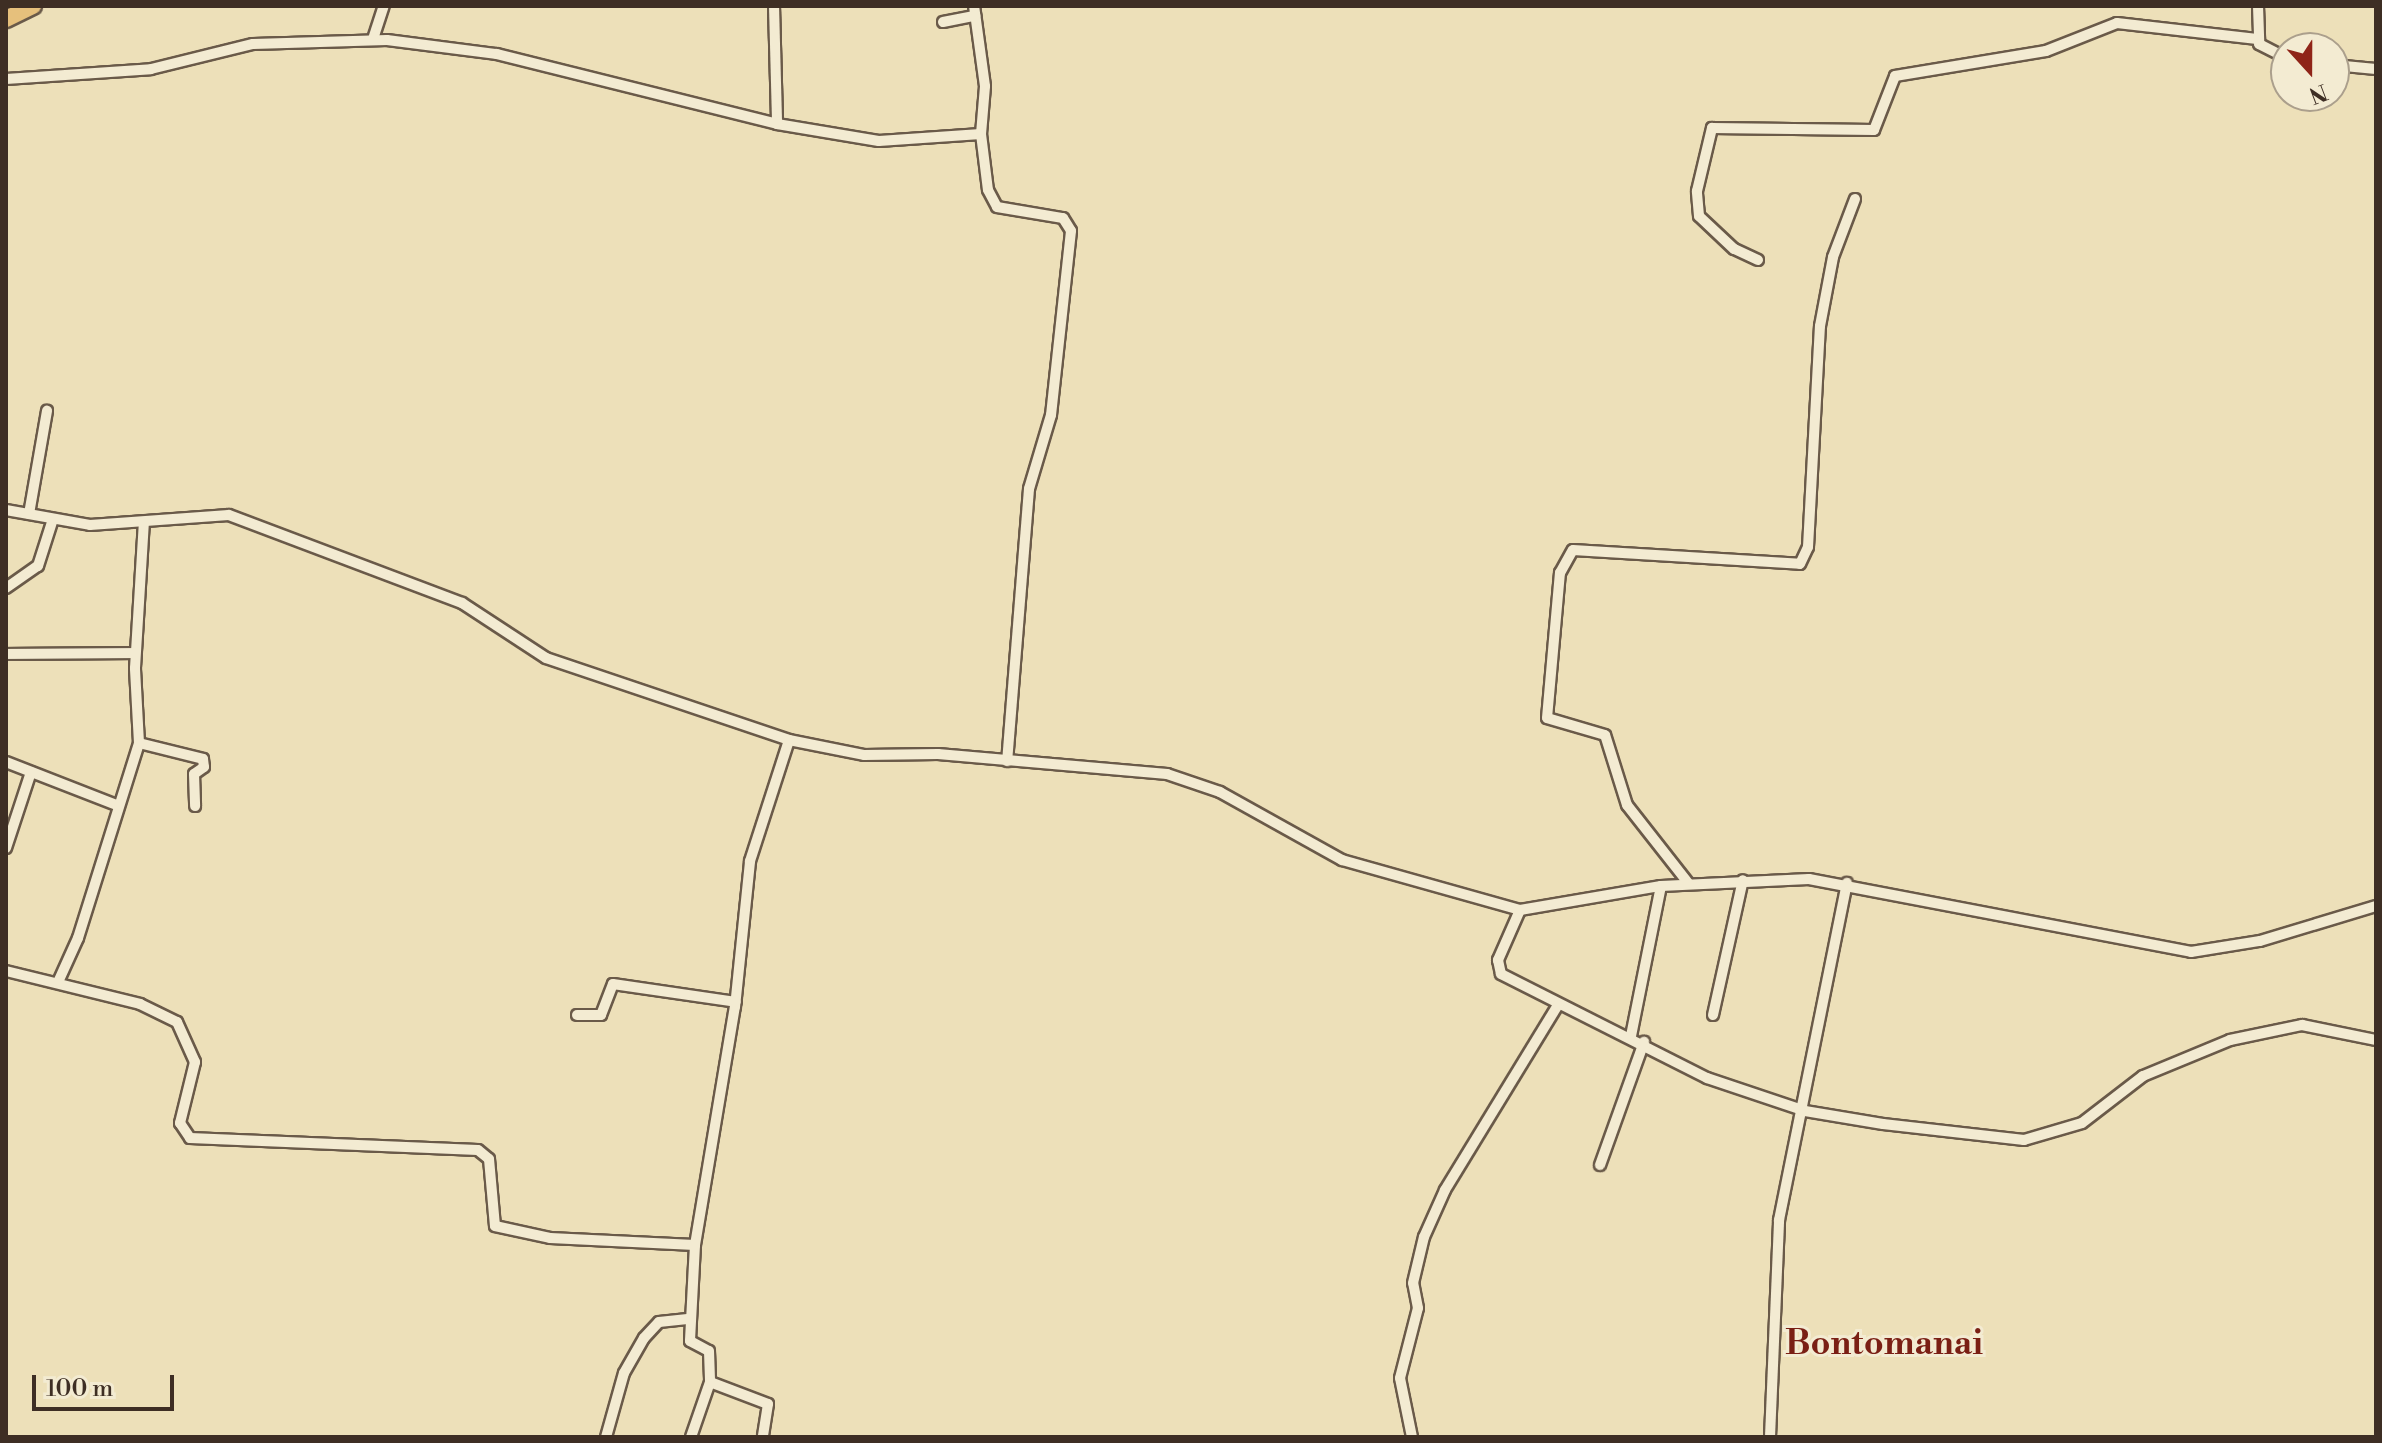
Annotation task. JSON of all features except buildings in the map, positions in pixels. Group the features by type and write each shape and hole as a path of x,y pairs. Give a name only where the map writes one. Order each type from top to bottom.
{"main road":[{"path":"6,19 33,6"}],"street":[{"path":"373,39 384,6"},
{"path":"774,6 777,124"},
{"path":"2258,6 2257,39 2262,49 2270,52"},
{"path":"943,22 974,11 985,86 981,134 988,190 997,207 1063,218 1071,231 1055,391 1029,489 1007,761"},
{"path":"1758,260 1734,249 1699,216 1697,191 1712,128 1874,130 1895,76 2046,51 2124,21 2257,39"},
{"path":"6,79 151,69 253,44 373,39 507,56 777,124 866,140 981,134"},
{"path":"2350,67 2376,69"},
{"path":"1689,884 1627,805 1605,735 1547,718 1560,573 1573,550 1800,564 1808,547 1820,326 1833,257 1855,199"},
{"path":"29,514 47,411"},
{"path":"6,510 53,519 144,522 229,515 462,603 546,658 789,740 864,755 1007,761 1181,778 1220,792 1342,860 1520,910 1661,886 1743,880 1847,883 2191,952 2289,934 2376,906"},
{"path":"6,588 38,566 53,519"},
{"path":"59,980 139,743 135,653 144,522"},
{"path":"6,654 135,653"},
{"path":"691,1437 710,1382 709,1351 690,1341 695,1245 736,1002 750,861 789,740"},
{"path":"139,743 203,759 204,767 194,774 195,806"},
{"path":"6,762 119,806"},
{"path":"6,848 31,772"},
{"path":"1713,1015 1743,880"},
{"path":"1770,1437 1779,1220 1805,1111 1847,883"},
{"path":"1631,1036 1661,886"},
{"path":"1520,910 1498,969 1558,1005 1644,1042 1707,1078 1805,1111 2024,1140 2082,1123 2143,1076 2230,1040 2302,1025 2376,1040"},
{"path":"6,971 59,980 177,1022 195,1062 180,1123 190,1138 478,1150 489,1159 495,1226 550,1238 695,1245"},
{"path":"577,1015 601,1015 613,984 736,1002"},
{"path":"1412,1437 1400,1378 1418,1308 1413,1283 1424,1237 1445,1190 1558,1005"},
{"path":"1600,1165 1644,1042"},
{"path":"606,1437 624,1373 644,1338 659,1322 690,1319"},
{"path":"710,1382 765,1400 763,1437"}],"district":[{"name":"Bontomanai","path":"1884,1345"}]}
